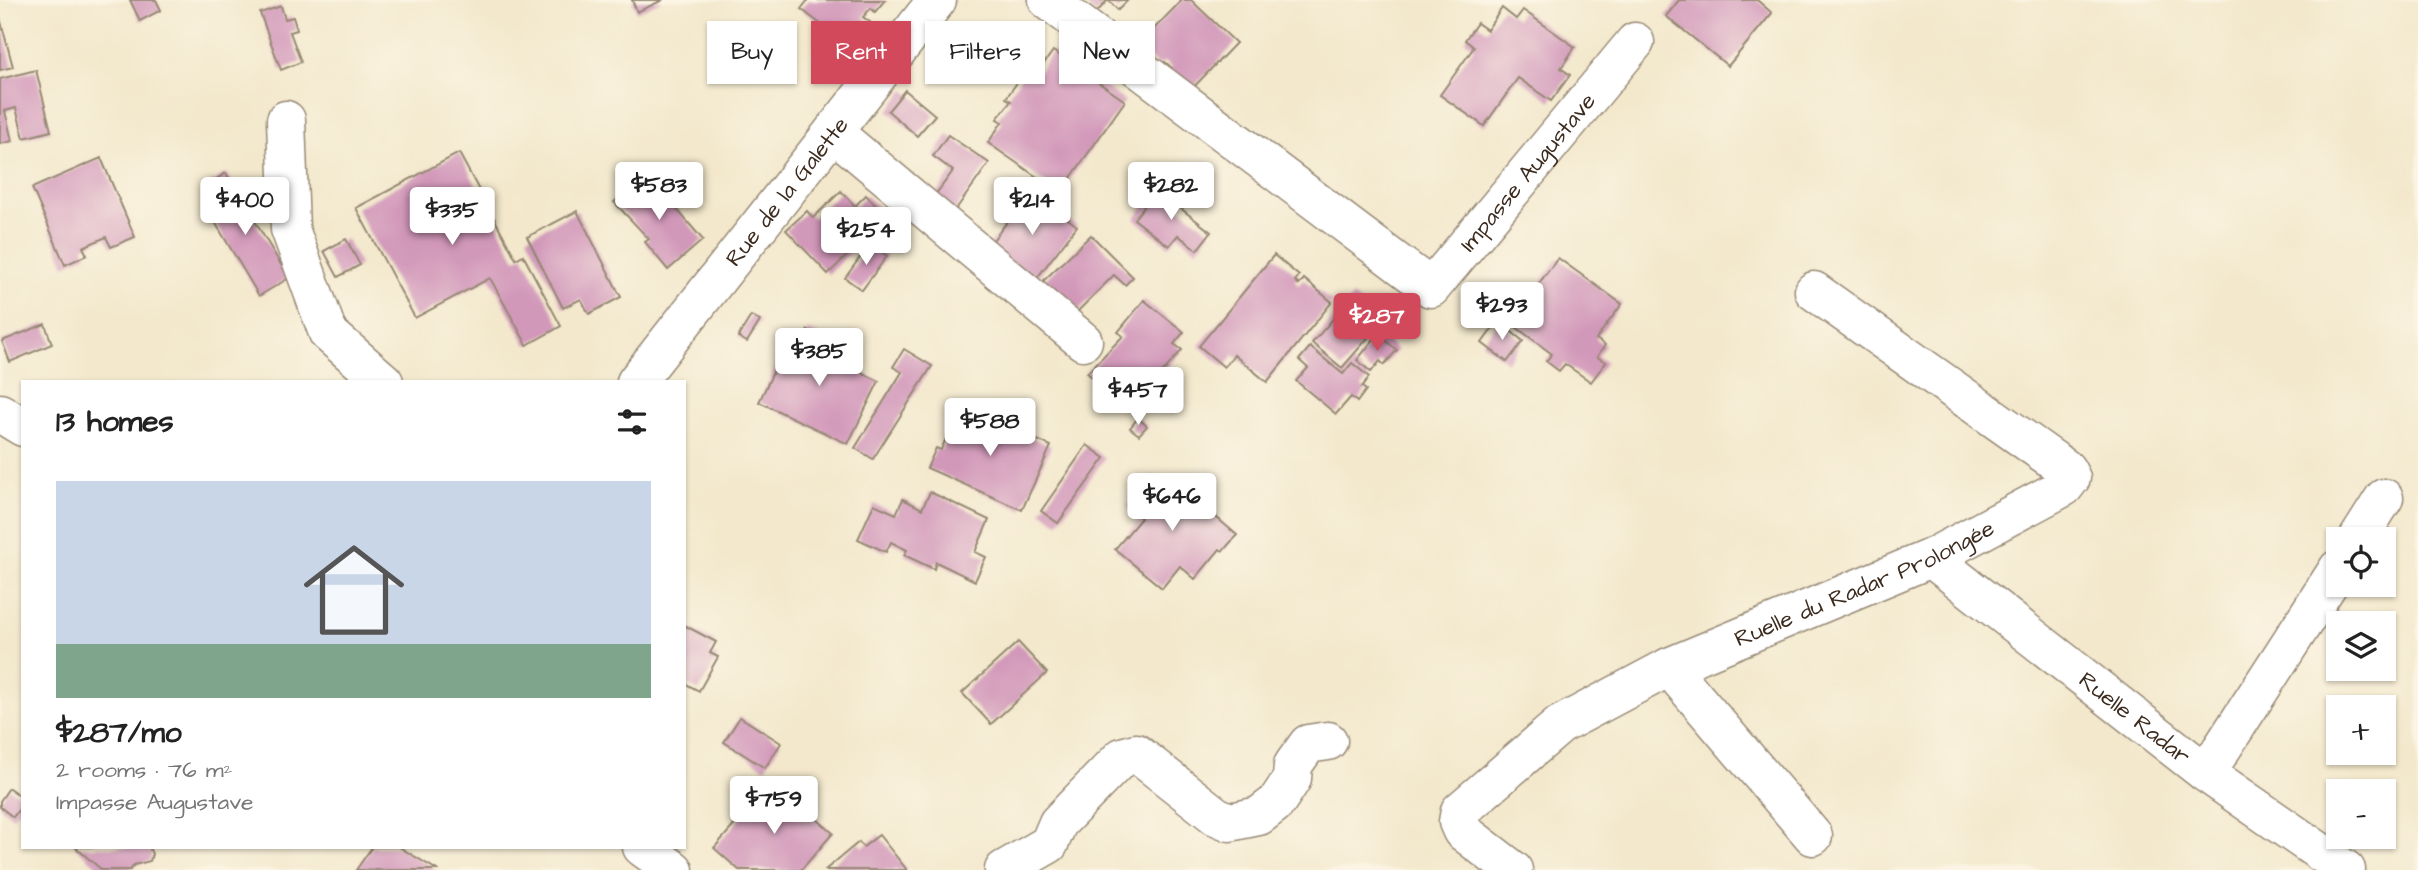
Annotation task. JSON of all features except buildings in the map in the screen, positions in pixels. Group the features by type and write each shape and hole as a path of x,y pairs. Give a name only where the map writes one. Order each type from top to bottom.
{"street":[{"name":"Rue de la Galette","path":"638,380 937,0"},
{"name":"Impasse Augustave","path":"1048,0 1431,288 1635,42"},
{"path":"286,120 289,229 328,333 382,380"},
{"path":"833,132 1083,341"},
{"name":"Ruelle du Radar Prolongée","path":"1513,870 1462,831 1458,822 1460,811 1560,725 1669,667 1931,558 2064,487 2071,478 2066,469 1814,291"},
{"path":"0,412 21,426"},
{"path":"2366,527 2384,498"},
{"name":"Ruelle Radar","path":"1931,558 2206,773 2346,870"},
{"path":"2206,773 2326,588"},
{"path":"1669,667 1813,836"},
{"path":"1004,870 1049,844 1058,823 1122,757 1136,753 1216,816 1230,822 1259,816 1276,803 1292,779 1293,765 1308,744 1328,741"},
{"path":"645,849 674,870"}]}
